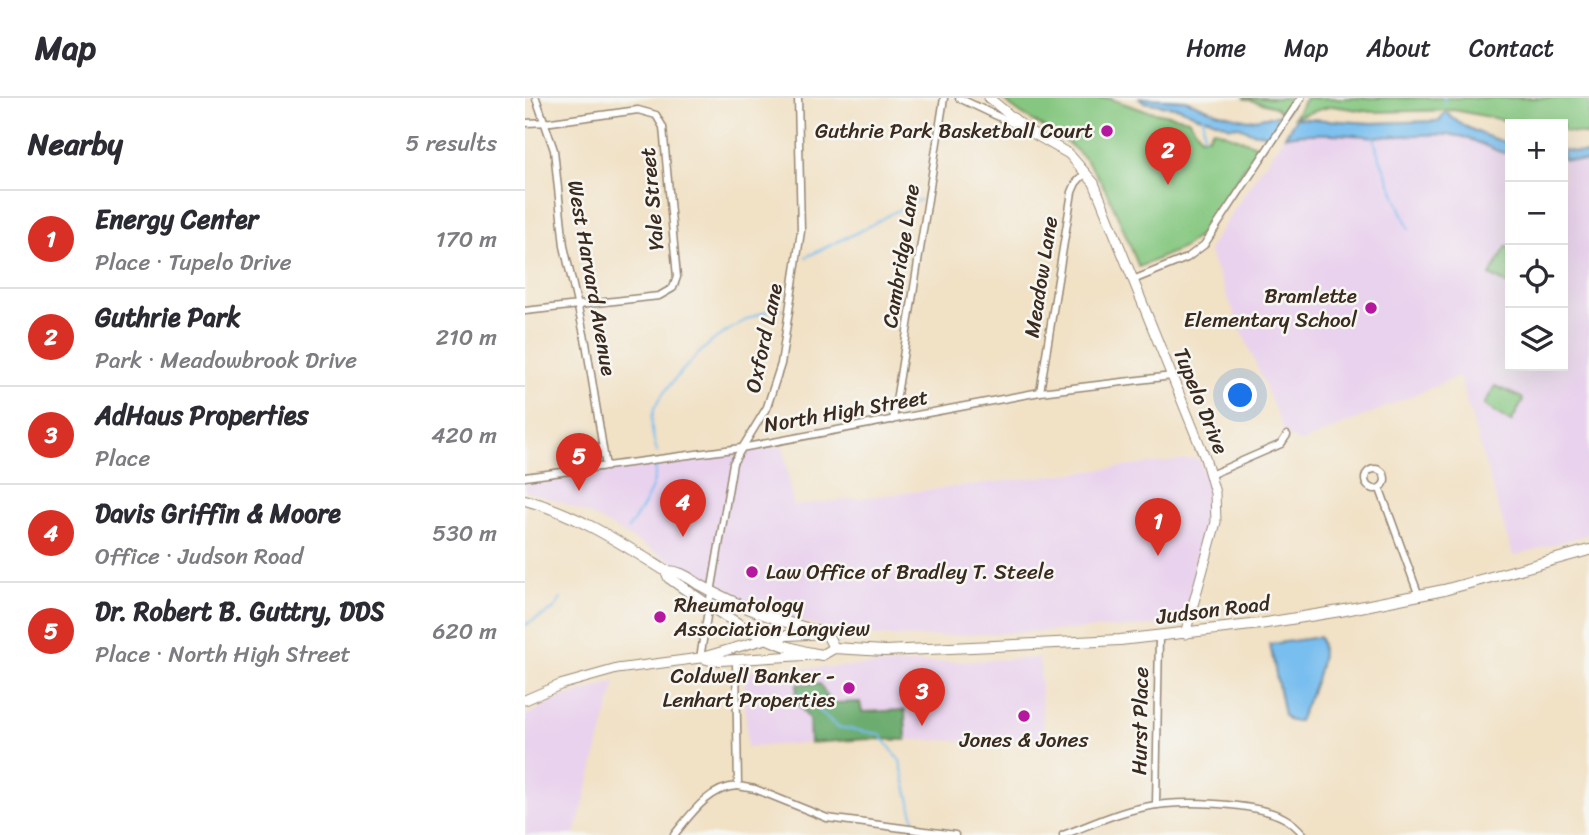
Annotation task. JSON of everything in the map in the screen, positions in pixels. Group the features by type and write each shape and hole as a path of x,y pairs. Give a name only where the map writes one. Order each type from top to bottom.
{"main road":[{"path":"525,500 579,520 666,571 669,578 764,639 799,651 822,655 834,648 827,634 767,616 712,591 675,570 666,571"},
{"name":"Judson Road","path":"834,648 869,651 937,649 1185,634 1301,618 1419,596 1589,550"}],"street":[{"name":"West Harvard Avenue","path":"536,98 554,150 564,246 586,343 606,467"},
{"name":"Oxford Lane","path":"700,658 733,463 767,407 783,352 801,237 798,98"},
{"name":"Cambridge Lane","path":"893,420 944,98"},
{"name":"Tupelo Drive","path":"958,98 1029,131 1069,154 1086,172 1102,200 1210,475 1216,502 1216,528 1185,634"},
{"path":"989,98 1029,131"},
{"path":"1133,281 1187,258 1204,245 1301,98"},
{"name":"Yale Street","path":"544,121 634,110 650,112 658,116 662,124 677,273 673,288 657,297 576,305"},
{"path":"525,123 544,121"},
{"name":"Meadow Lane","path":"1040,392 1072,192 1086,172"},
{"path":"525,311 576,305"},
{"name":"North High Street","path":"525,477 741,448 1040,392 1172,376"},
{"path":"1210,475 1281,444 1287,435"},
{"path":"1380,489 1419,596"},
{"path":"525,700 560,685 617,668 700,658 764,639 794,634 827,634"},
{"name":"Hurst Place","path":"1156,805 1159,637"},
{"path":"700,658 736,661 822,655"},
{"path":"736,661 738,786"},
{"path":"674,835 714,792 725,787 738,786 765,793 827,818 955,835"},
{"path":"1063,835 1133,810 1156,805 1199,804 1266,811 1291,821 1304,835"},
{"path":"896,835 897,826"}],"shaded area":[{"name":"Bramlette Elementary School","path":"1290,128 1456,130 1505,149 1505,371 1568,371 1568,157 1589,162 1589,534 1513,556 1459,376 1300,443 1285,434 1208,250"},
{"path":"783,446 793,506 1199,458 1209,488 1211,528 1182,623 920,637 880,636 830,629 768,612 741,601 591,515 525,491 525,484"},
{"path":"1039,658 1044,739 867,739 747,747 744,671"},
{"path":"616,681 575,835 525,835 525,716 557,700"}],"green space":[{"path":"1002,98 1108,98 1140,109 1188,119 1201,137 1208,137 1213,129 1259,146 1201,234 1183,248 1139,267 1111,201 1093,169 1069,144"},
{"path":"1243,98 1295,98 1284,115 1275,107"},
{"path":"1306,98 1589,98 1589,135 1568,132 1568,119 1505,120 1454,110 1372,112 1332,106 1294,117"},
{"path":"1505,249 1505,283 1490,275"},
{"path":"1495,386 1522,398 1523,401 1511,422 1484,405"},
{"path":"797,684 820,684 831,703 860,702 862,712 905,710 906,740 869,739 810,743 809,719 796,701"}],"water":[{"path":"1139,98 1185,100 1248,120 1282,116 1271,135 1251,132 1237,126 1231,127 1180,108 1143,102"},
{"path":"1448,113 1458,122 1505,142 1505,153 1466,138 1447,135 1285,136 1296,118 1371,123 1440,121 1443,114"},
{"path":"1568,151 1589,154 1589,162 1568,160"},
{"path":"1319,637 1322,655 1316,679 1299,721 1290,721 1284,715 1270,644"}],"waterway":[{"path":"1444,98 1444,103"},
{"path":"1203,116 1204,136"},
{"path":"1374,136 1377,151 1409,229"},
{"path":"806,257 920,200"},
{"path":"657,452 652,431 654,410 692,360 718,337 740,323 781,309"},
{"path":"628,529 650,492 656,466"},
{"path":"525,625 553,610 561,599"},
{"path":"799,692 837,727 880,734 900,761 914,819"}],"place":[{"name":"Guthrie Park Basketball Court","path":"1107,131"},
{"name":"Guthrie Park","path":"1168,185"},
{"name":"Bramlette Elementary School","path":"1371,308"},
{"name":"Dr. Robert B. Guttry, DDS","path":"579,491"},
{"name":"Davis Griffin & Moore","path":"683,537"},
{"name":"Energy Center","path":"1158,556"},
{"name":"Law Office of Bradley T. Steele","path":"752,572"},
{"name":"Rheumatology Association Longview","path":"660,617"},
{"name":"Coldwell Banker - Lenhart Properties","path":"849,688"},
{"name":"Jones & Jones","path":"1024,716"},
{"name":"AdHaus Properties","path":"922,726"}]}
